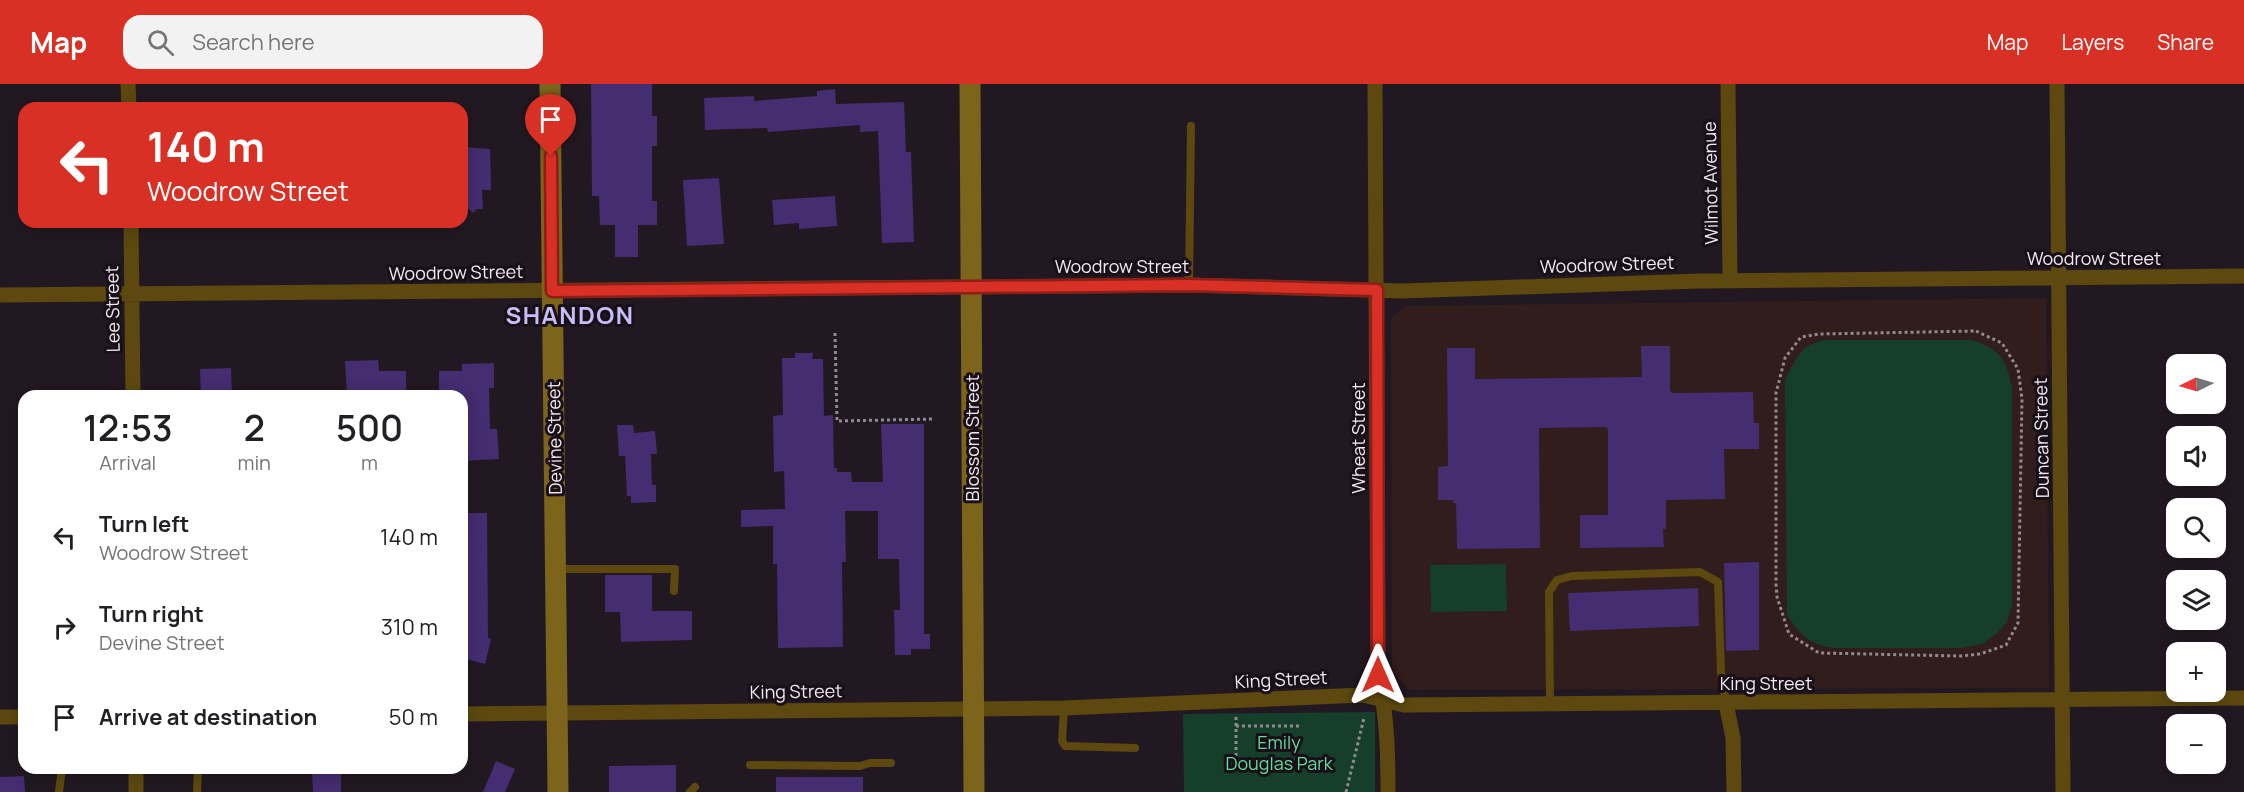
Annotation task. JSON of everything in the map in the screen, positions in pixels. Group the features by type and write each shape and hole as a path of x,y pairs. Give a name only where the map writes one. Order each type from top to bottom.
{"main road":[{"name":"Devine Street","path":"550,84 558,792"},
{"name":"Blossom Street","path":"970,84 974,792"}],"street":[{"path":"128,84 129,102"},
{"name":"Wheat Street","path":"1375,84 1378,675 1384,701 1388,792"},
{"name":"Wilmot Avenue","path":"1728,84 1730,281"},
{"name":"Duncan Street","path":"2057,84 2063,792"},
{"name":"Lee Street","path":"130,228 133,390"},
{"name":"Woodrow Street","path":"0,295 1189,285 1377,290 1730,281 2244,276"},
{"name":"King Street","path":"468,714 1064,708 1363,695 1404,705 2244,698"},
{"path":"1726,703 1733,738 1734,792"},
{"path":"0,717 18,717"},
{"path":"136,774 136,792"}],"lane":[{"path":"1189,285 1191,126"},
{"path":"555,569 675,569 674,591"},
{"path":"1550,705 1549,592 1557,580 1572,576 1700,572 1718,582 1721,672 1726,703"},
{"path":"1064,708 1062,741 1065,746 1135,748"},
{"path":"750,765 860,766 870,763 891,763"},
{"path":"59,792 61,774"},
{"path":"197,792 198,774"}],"path":[{"path":"1976,331 2002,344 2018,369 2022,399 2018,622 2006,645 1980,654 1961,656 1819,654 1789,634 1777,597 1776,584 1776,393 1785,358 1801,338 1819,334 1976,331"},
{"path":"835,333 837,421 935,419"},
{"path":"1236,716 1236,762"},
{"path":"1346,792 1364,718"},
{"path":"1236,726 1301,726"}],"shaded area":[{"path":"2046,298 2049,688 1409,690 1392,672 1391,318 1405,306"}],"green space":[{"path":"1826,340 1972,340 1995,351 2004,362 2012,387 2012,605 2007,622 1982,644 1961,648 1833,648 1817,644 1806,638 1787,615 1785,380 1800,353 1811,345"},
{"path":"1506,564 1507,611 1431,612 1430,565"},
{"name":"Emily Douglas Park","path":"1375,712 1375,792 1184,792 1183,714"}],"building":[{"path":"591,84 652,84 652,116 657,116 657,146 652,146 652,201 657,201 657,225 638,225 638,257 615,257 615,225 600,225 599,196 592,196"},
{"path":"835,89 836,104 904,102 906,152 911,152 914,242 882,243 878,131 860,132 860,125 768,132 767,128 705,130 704,98 754,96 754,101 817,96 817,91"},
{"path":"468,147 490,149 491,190 482,190 483,209 477,209 473,213 468,208"},
{"path":"719,178 724,244 687,246 683,180"},
{"path":"835,196 837,226 799,229 799,223 774,225 772,200"},
{"path":"1641,346 1670,346 1670,390 1672,393 1753,392 1754,423 1759,423 1759,449 1724,449 1725,499 1666,500 1664,547 1580,548 1580,515 1608,515 1608,429 1606,427 1539,428 1540,548 1457,549 1456,503 1453,503 1453,500 1438,500 1438,467 1448,466 1447,348 1475,348 1475,379 1642,377"},
{"path":"795,353 813,353 812,359 823,359 824,416 833,415 834,468 837,468 837,472 851,472 852,482 883,482 881,424 924,424 924,634 930,634 930,649 911,649 911,655 895,655 894,610 900,610 899,559 878,559 878,511 845,511 846,562 842,562 843,647 778,648 777,564 773,564 773,526 741,527 741,510 785,509 784,471 774,472 773,416 783,415 782,358 795,358"},
{"path":"378,360 379,371 406,371 406,390 347,390 345,361"},
{"path":"494,363 494,388 489,388 490,429 497,429 499,459 468,461 468,390 439,390 439,371 462,371 462,364"},
{"path":"231,368 232,390 201,390 200,369"},
{"path":"617,425 633,425 634,433 655,431 657,454 651,454 652,485 656,485 656,502 631,503 631,496 627,496 625,456 619,456"},
{"path":"468,513 487,513 488,638 491,639 485,664 468,660"},
{"path":"1759,562 1759,650 1726,651 1724,563"},
{"path":"605,575 652,575 652,611 692,611 692,640 621,642 620,612 605,612"},
{"path":"1698,588 1699,626 1570,631 1568,593"},
{"path":"496,761 515,769 505,792 483,792"},
{"path":"676,765 676,792 609,792 609,766"},
{"path":"312,774 341,774 341,792 313,792"},
{"path":"24,776 25,792 0,792 0,777"},
{"path":"776,777 863,777 863,792 776,792"}],"district":[{"name":"SHANDON","path":"570,314"}],"route":[{"path":"551,156 552,291 1189,285 1377,290 1378,675"}]}
